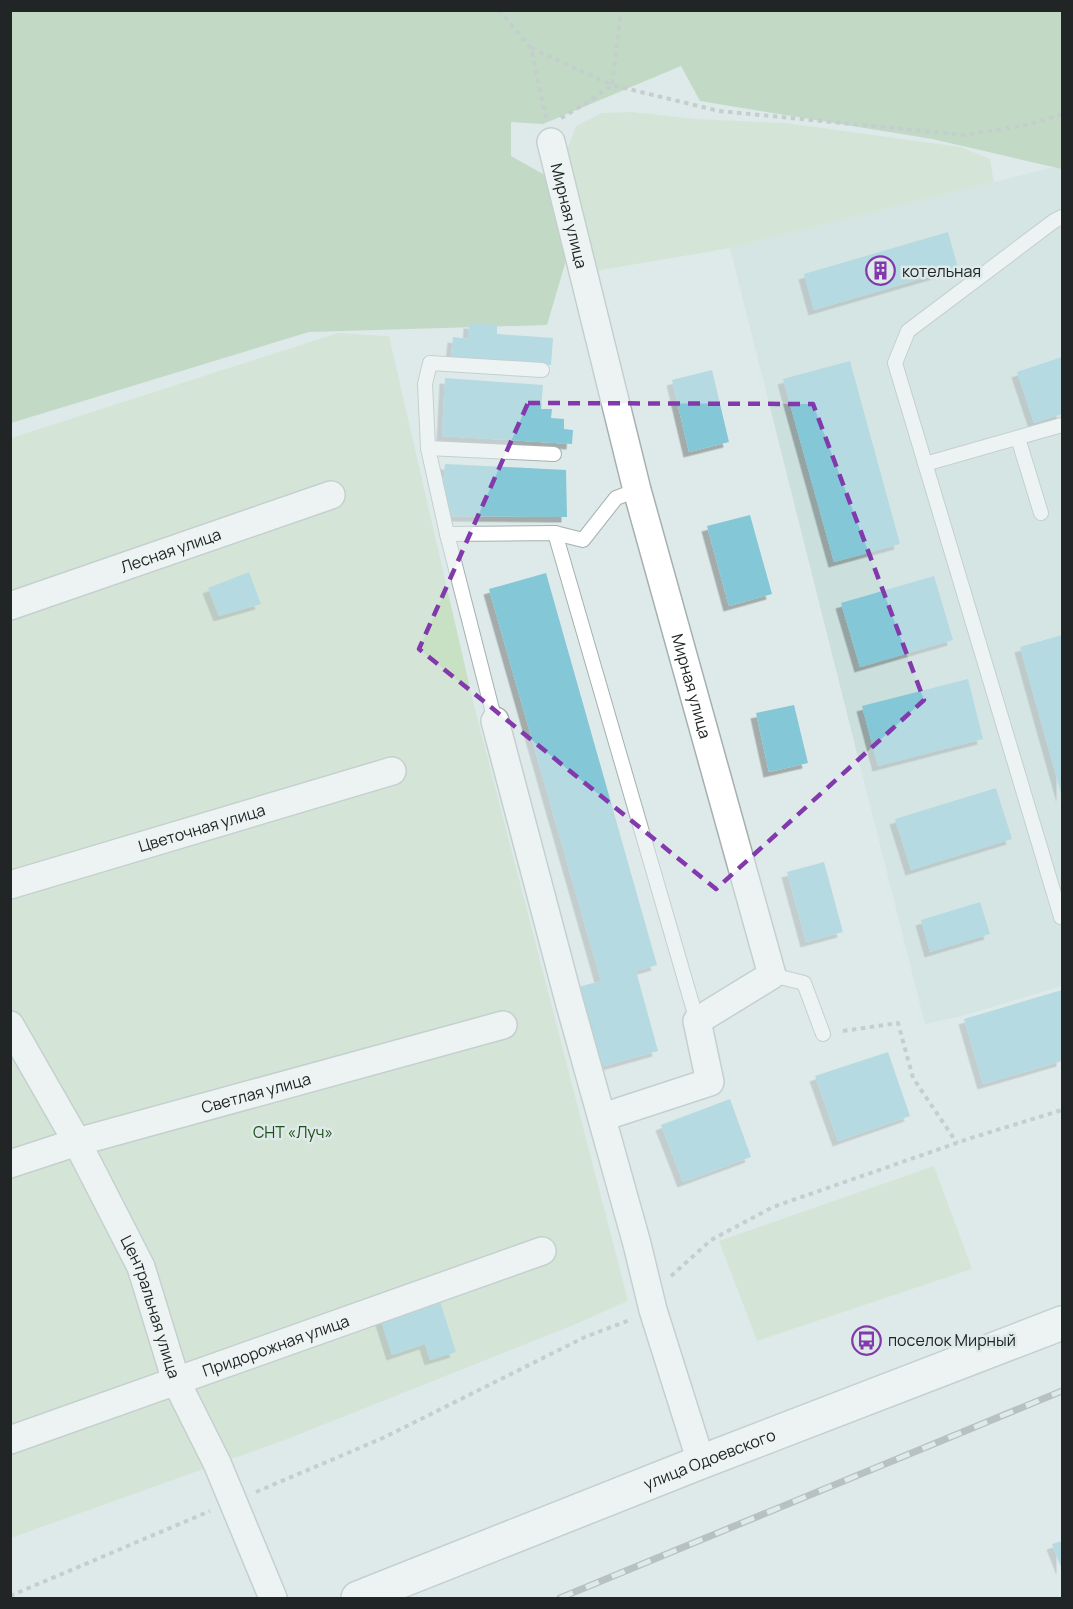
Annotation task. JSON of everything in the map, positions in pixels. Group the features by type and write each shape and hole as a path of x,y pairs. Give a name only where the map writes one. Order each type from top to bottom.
{"street":[{"name":"Мирная улица","path":"551,142 637,490 772,975"},
{"name":"Лесная улица","path":"10,606 331,495"},
{"path":"495,722 652,1305 701,1462"},
{"name":"Цветочная улица","path":"10,885 392,771"},
{"path":"603,1118 710,1082 697,1021 772,975"},
{"name":"Центральная улица","path":"10,1025 77,1142 141,1267 176,1381 217,1463 273,1599"},
{"name":"Светлая улица","path":"10,1164 77,1142 503,1025"},
{"name":"Придорожная улица","path":"10,1440 542,1251"},
{"name":"улица Одоевского","path":"358,1599 701,1462 1062,1323"}],"lane":[{"path":"1062,217 908,332 895,363 1062,917"},
{"path":"495,722 447,534 428,448 425,384 430,363 542,370"},
{"path":"925,464 1062,425"},
{"path":"1018,438 1041,513"},
{"path":"428,448 554,454"},
{"path":"447,534 555,533 583,540 616,498 637,490"},
{"path":"555,533 697,1021"},
{"path":"772,975 804,983 823,1034"}],"path":[{"path":"499,10 531,48 612,85 719,111 965,135 1027,125 1062,114"},
{"path":"551,142 556,120 612,85 621,10"},
{"path":"531,48 551,142"},
{"path":"823,1034 898,1023 913,1078 957,1143"},
{"path":"10,1596 383,1438 652,1305 675,1273 711,1240 773,1207 957,1143 1062,1110"}],"highlighted area":[{"path":"528,403 813,404 924,700 716,889 419,649"}],"shaded area":[{"path":"1062,165 1062,986 962,1016 925,1024 730,248"}],"green space":[{"path":"11,11 1062,11 1062,169 932,139 700,101 681,66 543,124 511,122 511,156 550,178 567,257 547,325 309,332 11,423"},
{"path":"632,112 696,119 786,123 961,147 990,159 994,182 730,248 596,271 567,149 576,126 601,113"},
{"name":"СНТ «Луч»","path":"338,333 389,336 473,701 628,1301 285,1440 11,1538 11,438"},
{"path":"934,1166 972,1269 757,1341 719,1241"}],"building":[{"name":"котельная","path":"948,232 958,268 814,310 804,274"},
{"path":"469,323 497,325 497,334 553,338 551,365 451,357 453,337 468,339"},
{"path":"1062,357 1062,414 1034,423 1017,372"},
{"path":"850,361 900,544 834,562 783,379"},
{"path":"712,370 729,442 689,452 672,380"},
{"path":"445,378 543,385 541,409 552,409 551,418 564,419 564,429 573,430 572,444 442,436"},
{"path":"445,464 566,470 567,517 445,516 443,488"},
{"path":"750,515 772,594 729,606 707,526"},
{"path":"249,572 261,604 219,616 208,588"},
{"path":"546,573 657,965 636,971 658,1051 597,1068 574,988 601,981 489,589"},
{"path":"934,576 953,640 860,667 841,603"},
{"path":"1062,635 1062,797 1020,647"},
{"path":"968,679 983,739 878,766 862,706"},
{"path":"794,705 808,763 769,772 756,713"},
{"path":"996,788 1012,839 911,870 895,819"},
{"path":"824,862 843,932 806,942 787,872"},
{"path":"980,902 990,934 930,952 921,920"},
{"path":"1062,990 1062,1061 983,1084 964,1019"},
{"path":"888,1052 910,1116 838,1141 815,1076"},
{"path":"730,1099 751,1157 683,1182 661,1125"},
{"path":"438,1295 456,1352 430,1360 425,1344 392,1355 379,1314"},
{"path":"1062,1541 1062,1570 1052,1544"}],"railway":[{"path":"560,1598 1062,1391"}],"place":[{"name":"котельная","path":"881,271"},
{"name":"поселок Мирный","path":"867,1340"}]}
